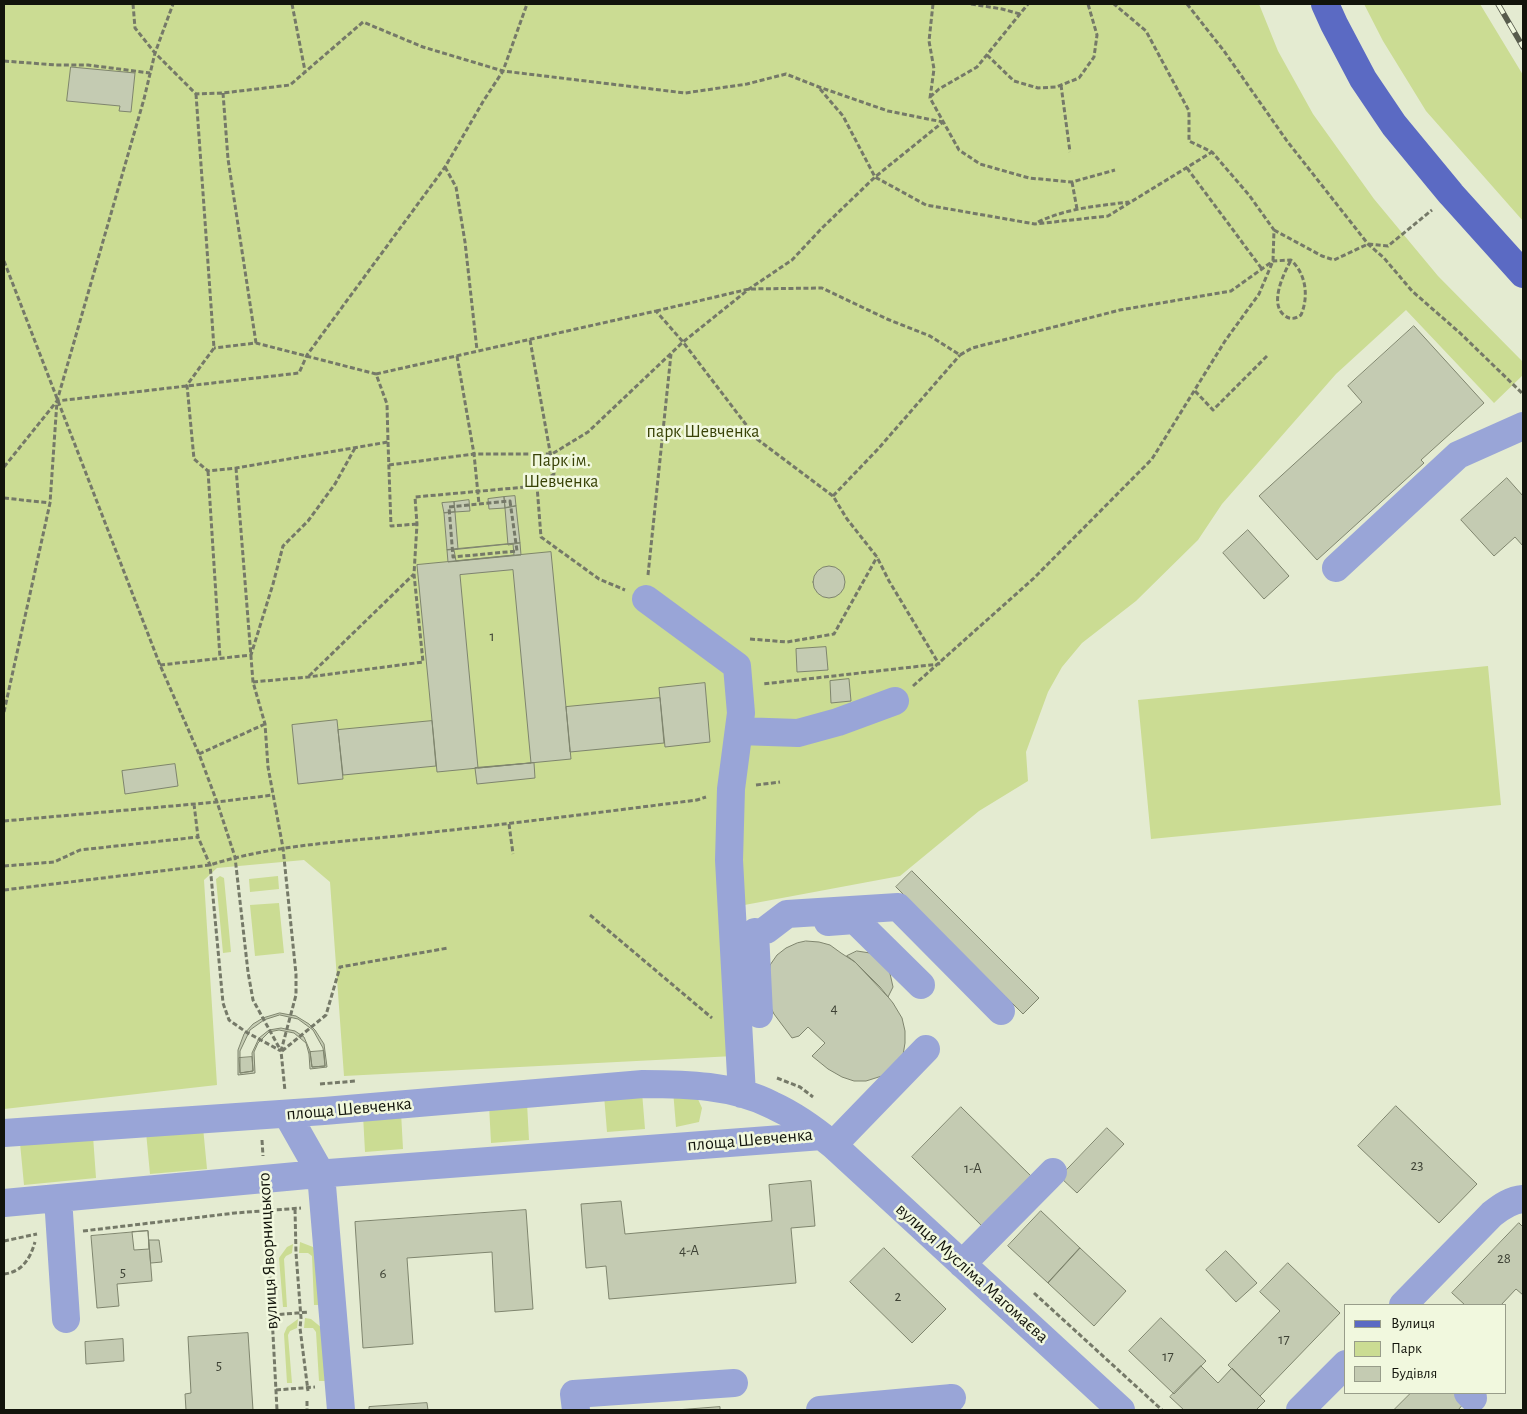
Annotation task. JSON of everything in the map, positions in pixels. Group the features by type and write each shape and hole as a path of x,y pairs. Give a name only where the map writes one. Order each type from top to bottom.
{"main road":[{"path":"1325,4 1363,79 1394,125 1451,194 1523,274"}],"street":[{"path":"1336,568 1458,455 1523,426"},
{"path":"646,599 737,666 742,713 731,789 729,860 752,933 759,1014"},
{"path":"739,731 798,733 838,722 895,701"},
{"path":"752,933 788,914 898,907 1002,1010"},
{"path":"752,933 794,924 855,920 921,985"},
{"path":"742,1094 739,1041 752,933"},
{"path":"827,1141 926,1049"},
{"name":"площа Шевченка","path":"4,1133 260,1116 286,1101 643,1084 678,1084 742,1094 772,1104 827,1141"},
{"path":"286,1101 321,1174 340,1398"},
{"name":"площа Шевченка","path":"4,1203 264,1178 827,1141"},
{"name":"вулиця Мусліма Магомаєва","path":"827,1141 1121,1410"},
{"path":"962,1264 1053,1172"},
{"path":"58,1198 49,1234 66,1319"},
{"path":"1416,1301 1492,1214 1503,1205 1523,1199"},
{"path":"1300,1410 1344,1366"},
{"path":"576,1410 574,1394 734,1383"},
{"path":"820,1410 952,1398 880,1404"}],"path":[{"path":"133,4 134,28 154,54 196,94 214,348 187,385 194,458 208,471 220,658"},
{"path":"4,712 50,503 57,401 154,54 173,4"},
{"path":"292,4 305,72"},
{"path":"4,467 57,401 299,374 307,355 445,167 484,100 504,71 527,4"},
{"path":"933,4 929,40 934,68 930,98 959,150 980,164 1029,178 1072,182 1114,170"},
{"path":"971,4 1020,14"},
{"path":"930,98 939,89 977,67 1028,4"},
{"path":"987,55 1014,81 1038,88 1061,85 1079,78 1094,57 1097,35 1088,4"},
{"path":"1114,4 1146,31 1189,111 1189,141 1212,152 1249,195 1274,230 1322,256 1334,260 1368,244 1388,246 1451,194"},
{"path":"1187,4 1224,51 1288,141 1368,244 1384,258 1412,291 1460,332 1523,394"},
{"path":"196,94 290,85 363,22 423,47 504,71 686,93 747,84 786,74 888,111 944,122"},
{"path":"4,61 56,65 88,65 150,72"},
{"path":"1061,85 1070,152"},
{"path":"819,87 843,116 875,177 926,205 1036,224 1108,216 1212,152"},
{"path":"223,92 228,160 256,343"},
{"path":"389,465 474,454 552,454 588,432 683,342 749,289 792,260 875,177 944,122"},
{"path":"445,167 456,187 465,242 477,350"},
{"path":"1187,168 1262,269"},
{"path":"1072,182 1077,209"},
{"path":"1036,224 1057,213 1131,202"},
{"path":"895,701 1034,578 1152,459 1225,341 1259,294 1273,261 1274,230"},
{"path":"4,260 160,665 199,754 217,802 235,857 253,1000 281,1051"},
{"path":"833,496 960,355 972,348 1120,310 1230,291 1273,261 1291,260 1298,267 1304,279 1305,307 1301,315 1294,319 1287,318 1280,312 1278,302 1281,280 1291,260"},
{"path":"214,348 256,343 376,374 749,289 822,288 886,319 930,336 960,355"},
{"path":"656,311 683,342 757,439 833,496 847,519 877,557 889,581 939,664"},
{"path":"253,682 423,662 414,574 417,524 414,497 537,486 554,474 552,454 530,340"},
{"path":"537,486 541,537 598,579 646,599 671,354"},
{"path":"1195,391 1213,410 1268,355"},
{"path":"457,356 474,454 479,504"},
{"path":"376,374 387,404 392,526 417,524"},
{"path":"208,471 388,442"},
{"path":"251,655 283,546 308,520 335,484 354,448"},
{"path":"236,468 253,682 265,724 268,767 283,848 296,974 296,995 281,1051 286,1101"},
{"path":"4,498 50,503"},
{"path":"510,501 517,551 453,557 449,507 479,504 510,501"},
{"path":"750,639 786,642 834,634 877,557"},
{"path":"308,676 414,574"},
{"path":"160,665 251,655"},
{"path":"739,686 939,664"},
{"path":"199,754 265,724"},
{"path":"4,890 210,865 235,857 283,848 509,824 697,800 731,789 780,782"},
{"path":"4,821 217,802 273,795"},
{"path":"194,804 198,837 210,865 223,1003 229,1020 246,1032 281,1051"},
{"path":"509,824 513,854"},
{"path":"4,866 54,862 80,850 198,837"},
{"path":"590,915 739,1041"},
{"path":"281,1051 326,1015 340,967 448,948"},
{"name":"вулиця Яворницького","path":"260,1116 267,1210 277,1410"},
{"path":"4,1241 49,1234 267,1210 324,1207"},
{"path":"295,1209 301,1313 300,1328 308,1389"},
{"path":"4,1274 12,1273 31,1257 49,1234"},
{"path":"272,1315 333,1311"},
{"path":"276,1390 308,1389 340,1398"},
{"path":"307,1401 308,1410"}],"green space":[{"name":"парк Шевченка","path":"4,4 1259,4 1278,51 1313,114 1374,199 1438,276 1523,362 1523,375 1494,403 1406,310 1336,374 1222,504 1198,540 1136,601 1082,643 1062,667 1048,692 1026,752 1028,781 979,811 900,876 723,909 734,1056 344,1076 330,882 304,860 217,868 204,880 217,1085 4,1109"},
{"path":"1364,4 1480,4 1523,75 1523,221 1426,111 1383,41"},
{"path":"1488,666 1501,805 1151,839 1138,700"},
{"path":"220,876 224,878 231,952 223,953 216,879"},
{"path":"278,876 279,889 250,892 249,879"},
{"path":"279,903 284,953 255,956 250,905"},
{"path":"673,1090 697,1097 702,1108 699,1122 676,1127"},
{"path":"642,1092 645,1129 607,1132 604,1095"},
{"path":"527,1103 529,1140 491,1143 489,1105"},
{"path":"401,1112 403,1149 365,1152 363,1115"},
{"path":"203,1127 207,1169 150,1174 146,1132"},
{"path":"93,1136 96,1178 24,1185 20,1143"},
{"path":"300,1242 313,1247 318,1252 320,1305 314,1305 312,1256 308,1253 299,1253"},
{"path":"293,1244 292,1253 284,1259 287,1307 283,1307 279,1258 287,1247"},
{"path":"305,1318 311,1319 322,1328 325,1381 319,1381 316,1332 313,1328 304,1328"},
{"path":"298,1319 297,1328 290,1331 288,1335 292,1383 287,1383 284,1334 287,1327"}],"building":[{"path":"71,67 135,73 131,112 119,111 120,106 67,101"},
{"path":"1414,326 1484,403 1421,460 1424,463 1317,560 1259,496 1362,402 1348,386"},
{"path":"1507,478 1523,496 1523,546 1515,537 1494,556 1461,520"},
{"path":"515,496 516,506 505,508 504,497"},
{"path":"504,497 505,508 489,509 488,499"},
{"path":"469,500 470,511 455,512 454,502"},
{"path":"454,502 455,512 444,513 442,503"},
{"path":"516,506 520,543 508,545 505,508"},
{"path":"455,512 458,549 447,550 444,513"},
{"path":"1248,530 1289,576 1264,599 1223,553"},
{"path":"520,543 521,555 448,562 447,550"},
{"path":"513,544 514,555 456,561 454,550"},
{"path":"551,552 571,759 437,772 417,565"},
{"path":"829,566 835,567 840,571 844,576 844,588 840,593 835,597 829,598 823,597 818,593 814,588 813,582 814,576 818,571 823,567"},
{"path":"513,570 531,763 478,768 460,575"},
{"path":"826,647 828,670 797,672 796,649"},
{"path":"849,679 851,701 831,703 830,681"},
{"path":"705,683 710,742 665,747 659,688"},
{"path":"660,698 664,743 570,752 566,707"},
{"path":"337,720 343,779 298,784 292,725"},
{"path":"432,721 436,766 343,775 338,730"},
{"path":"534,763 535,778 477,784 475,768"},
{"path":"175,764 178,786 125,794 122,771"},
{"path":"912,871 1039,998 1023,1014 896,887"},
{"path":"806,941 830,945 855,962 880,987 902,1018 905,1031 903,1055 885,1075 866,1081 854,1081 842,1077 812,1056 825,1043 808,1027 799,1036 792,1038 774,1014 767,1000 770,965 777,955 786,948"},
{"path":"857,951 870,953 889,969 893,987 888,997 847,956"},
{"path":"280,1013 296,1016 315,1030 324,1044 327,1067 310,1069 306,1043 294,1033 279,1030 269,1032 258,1043 254,1052 255,1073 238,1075 238,1050 244,1034 253,1024 263,1018"},
{"path":"280,1015 298,1019 313,1030 323,1048 325,1066 312,1067 310,1051 304,1037 295,1031 281,1028 269,1030 259,1038 252,1053 253,1071 240,1073 240,1051 250,1030 264,1020"},
{"path":"324,1051 325,1066 312,1067 310,1052"},
{"path":"252,1057 253,1071 240,1073 239,1058"},
{"path":"1396,1106 1477,1184 1439,1223 1358,1146"},
{"path":"961,1107 1034,1179 985,1229 912,1157"},
{"path":"1107,1128 1124,1144 1077,1193 1060,1177"},
{"path":"811,1181 815,1226 791,1228 796,1283 609,1299 606,1266 586,1268 581,1204 621,1201 625,1234 772,1221 769,1185"},
{"path":"526,1210 533,1309 495,1312 492,1252 407,1258 413,1344 363,1348 355,1222"},
{"path":"1041,1211 1080,1248 1048,1283 1008,1246"},
{"path":"1519,1223 1523,1227 1523,1295 1516,1289 1502,1304 1464,1304 1452,1293"},
{"path":"148,1231 152,1281 117,1284 119,1306 97,1308 91,1236"},
{"path":"148,1231 149,1249 134,1250 132,1232"},
{"path":"149,1240 159,1240 162,1262 151,1263"},
{"path":"884,1248 946,1309 912,1343 850,1282"},
{"path":"1080,1248 1126,1291 1094,1326 1048,1283"},
{"path":"1226,1251 1257,1283 1236,1302 1206,1270"},
{"path":"1288,1263 1340,1313 1260,1396 1228,1365 1280,1311 1260,1292"},
{"path":"1161,1318 1206,1361 1174,1394 1129,1351"},
{"path":"248,1333 253,1410 186,1410 185,1394 191,1393 188,1337"},
{"path":"123,1339 124,1361 86,1364 85,1342"},
{"path":"1201,1366 1218,1383 1232,1368 1265,1401 1256,1410 1184,1410 1170,1397"},
{"path":"1410,1394 1459,1394 1466,1401 1458,1410 1394,1410"},
{"path":"427,1403 428,1410 369,1410 369,1407"},
{"path":"720,1407 720,1410 676,1410"}],"railway":[{"path":"1498,4 1523,47"}],"park label":[{"name":"Парк iм. Шевченка","path":"561,471"}]}
